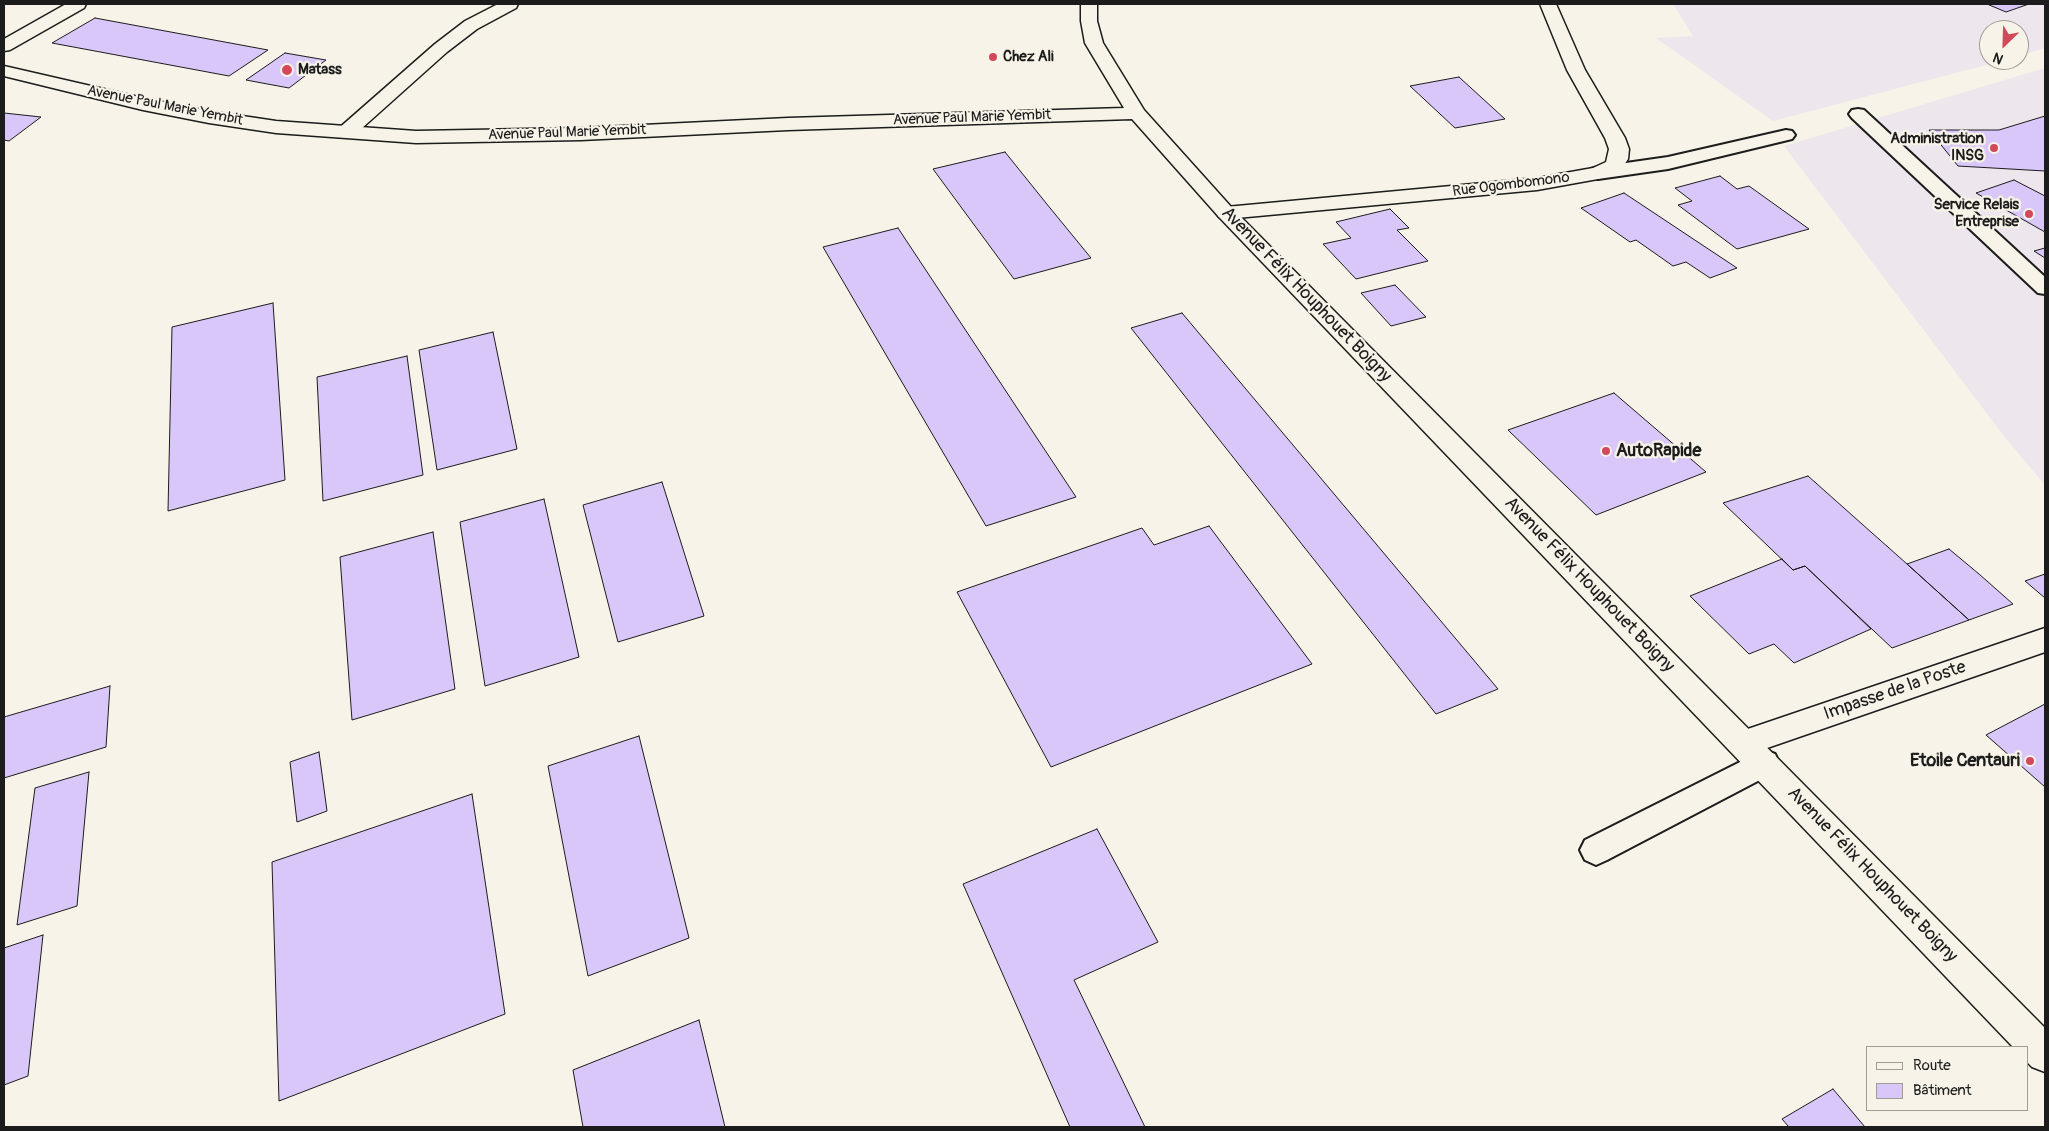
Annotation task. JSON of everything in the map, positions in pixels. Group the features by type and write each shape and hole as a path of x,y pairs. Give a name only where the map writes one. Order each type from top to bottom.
{"main road":[{"path":"4,46 78,4"},
{"path":"345,133 471,25 510,4"},
{"name":"Avenue Félix Houphouet Boigny","path":"1089,4 1089,21 1094,43 1137,113 1226,213 1754,753 2045,1054"},
{"name":"Rue Ogombomono","path":"1226,213 1537,184 1598,173 1614,166 1618,159 1619,149 1608,124 1576,70 1548,4"},
{"name":"Avenue Paul Marie Yembit","path":"4,71 143,104 209,117 276,127 416,137 581,134 807,123 1137,113"},
{"name":"Impasse de la Poste","path":"1754,753 2045,640"}],"lane":[{"path":"1858,114 2045,288"},
{"path":"1598,173 1668,163 1786,135"},
{"path":"1596,850 1754,753"}],"shaded area":[{"path":"1673,4 2045,4 2045,48 2029,53 2029,20 1979,20 1979,67 1773,121 1656,38 1693,36"},
{"path":"2045,68 2045,485 2007,440 1784,146"}],"building":[{"path":"1987,4 2029,4 2006,12"},
{"path":"95,18 268,50 229,76 52,43"},
{"name":"Matass","path":"285,53 326,60 289,88 246,80"},
{"path":"1459,77 1505,119 1455,128 1410,86"},
{"path":"4,113 41,117 9,141 4,140"},
{"name":"Administration INSG","path":"2045,116 2045,171 1958,166 1929,130 1999,130"},
{"path":"1005,152 1091,258 1014,279 933,169"},
{"path":"1720,176 1737,189 1749,186 1809,229 1737,249 1678,205 1692,201 1675,188"},
{"name":"Service Relais Entreprise","path":"2014,180 2045,196 2045,232 1976,193"},
{"path":"1624,193 1737,268 1710,278 1686,262 1673,266 1636,240 1630,242 1581,208"},
{"path":"1390,209 1409,228 1397,230 1428,261 1356,279 1323,244 1351,238 1336,222"},
{"path":"898,228 1076,497 986,526 823,247"},
{"path":"2045,248 2045,258 2034,251"},
{"path":"1395,285 1426,317 1391,326 1361,293"},
{"path":"273,303 285,480 168,511 172,327"},
{"path":"1182,313 1498,689 1436,714 1131,328"},
{"path":"493,332 517,449 437,470 419,350"},
{"path":"407,356 423,475 323,501 317,377"},
{"name":"AutoRapide","path":"1614,393 1706,472 1596,515 1508,430"},
{"path":"1808,476 1969,620 1892,648 1805,566 1793,570 1723,503"},
{"path":"662,482 704,616 618,642 583,505"},
{"path":"544,499 579,657 485,686 460,522"},
{"path":"1209,526 1312,664 1051,767 957,592 1142,528 1154,545"},
{"path":"433,532 455,689 352,720 340,557"},
{"path":"1949,549 2013,604 1969,620 1907,564"},
{"path":"1782,559 1793,570 1805,566 1871,629 1794,663 1774,644 1749,654 1690,596"},
{"path":"2045,574 2045,598 2025,581"},
{"path":"110,686 106,747 4,778 4,717"},
{"name":"Etoile Centauri","path":"2045,704 2045,787 1986,735"},
{"path":"639,736 689,938 588,976 548,766"},
{"path":"319,752 327,811 297,822 290,762"},
{"path":"89,772 77,906 17,925 35,788"},
{"path":"472,794 505,1014 279,1101 272,862"},
{"path":"1097,829 1158,942 1074,980 1145,1127 1070,1127 963,884"},
{"path":"43,935 28,1076 4,1085 4,948"},
{"path":"699,1020 725,1127 583,1127 573,1070"},
{"path":"1833,1089 1865,1127 1789,1127 1782,1119"}],"place":[{"name":"Chez Ali","path":"993,57"},
{"name":"Matass","path":"287,70"},
{"name":"Administration INSG","path":"1994,148"},
{"name":"Service Relais Entreprise","path":"2029,214"},
{"name":"AutoRapide","path":"1606,451"},
{"name":"Etoile Centauri","path":"2030,761"}]}
